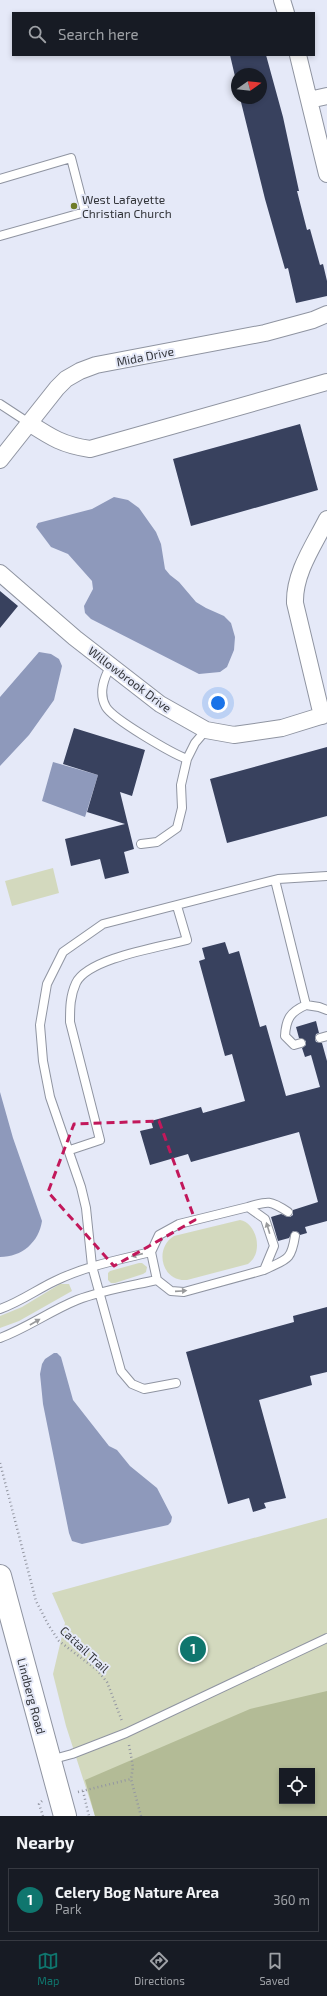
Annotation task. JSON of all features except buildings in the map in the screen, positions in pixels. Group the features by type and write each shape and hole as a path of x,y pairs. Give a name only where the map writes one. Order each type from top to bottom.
{"main road":[{"name":"Lindberg Road","path":"0,1576 65,1816"}],"street":[{"path":"282,0 286,12"},
{"path":"298,56 327,174"},
{"path":"309,100 327,96"},
{"name":"Mida Drive","path":"0,460 56,388 66,379 80,371 103,364 265,333 307,322 327,314"},
{"path":"29,423 52,438 68,446 90,449 327,382"},
{"path":"325,715 295,603 294,589 298,576 327,519"},
{"name":"Willowbrook Drive","path":"0,573 75,638 160,704 206,730 234,735 282,728 325,715"}],"lane":[{"path":"0,179 72,158 85,212 0,236"},
{"path":"0,404 29,423"},
{"path":"110,665 101,689 106,707 117,718 170,752 187,759"},
{"path":"141,844 157,842 177,828 182,808 181,785 187,759 195,743 206,730"},
{"path":"176,1383 144,1389 132,1384 121,1371 92,1266 86,1208 70,1150 50,1097 43,1061 40,1025 47,984 63,952 103,924 275,880 327,876"},
{"path":"275,880 306,1005"},
{"path":"70,1150 100,1140 70,1022 70,1004 77,982 92,967 106,960 187,940 177,906"},
{"path":"301,1043 294,1045 285,1036 286,1022 296,1009 306,1005 327,1010"},
{"path":"288,1212 278,1205 266,1201 248,1207 178,1224 159,1235 151,1252 157,1280 171,1291 184,1292 264,1270 288,1257 293,1252 295,1236"},
{"path":"248,1207 265,1219 274,1246 264,1270"},
{"path":"0,1309 12,1305 54,1281 92,1266 151,1252"},
{"path":"0,1338 21,1330 76,1300 100,1292 157,1280"},
{"path":"49,1760 72,1754 126,1733 327,1638"}],"path":[{"name":"Cattail Trail","path":"0,1463 36,1601 49,1626 60,1641 97,1670 107,1682 126,1733 132,1756 131,1779 141,1816"},
{"path":"76,1792 131,1779"},
{"path":"83,1791 89,1816"}],"highlighted area":[{"path":"159,1121 195,1220 114,1266 48,1192 74,1124"}],"green space":[{"path":"53,868 59,893 12,906 5,881"},
{"path":"240,1220 246,1222 251,1227 256,1239 256,1253 248,1264 187,1280 178,1279 171,1276 166,1270 162,1256 168,1241 174,1236"},
{"path":"142,1263 147,1267 146,1272 143,1274 115,1283 111,1283 108,1280 108,1273 110,1271"},
{"path":"60,1284 69,1284 72,1291 19,1321 0,1328 0,1316 22,1307"},
{"path":"327,1518 327,1816 95,1816 66,1726 53,1674 65,1623 52,1593"},
{"path":"327,1691 327,1816 95,1816 85,1780 250,1709"}],"water":[{"path":"114,497 128,500 139,508 156,532 161,544 165,569 170,575 179,582 196,602 224,616 231,623 235,637 234,650 227,667 220,672 199,674 91,619 85,613 84,606 93,589 92,581 68,554 51,547 36,527 38,523 92,509"},
{"path":"39,652 51,654 59,659 62,666 54,700 29,735 0,766 0,697"},
{"path":"53,762 98,775 85,817 42,801"},
{"path":"0,1092 13,1138 42,1221 37,1235 28,1247 15,1254 0,1257"},
{"path":"54,1353 57,1353 61,1357 73,1400 109,1446 117,1450 130,1466 157,1488 172,1517 171,1522 168,1525 82,1544 72,1541 69,1533 43,1404 40,1374 42,1364 45,1359"}],"place":[{"name":"West Lafayette Christian Church","path":"74,206"},
{"name":"Celery Bog Nature Area","path":"193,1649"}]}
